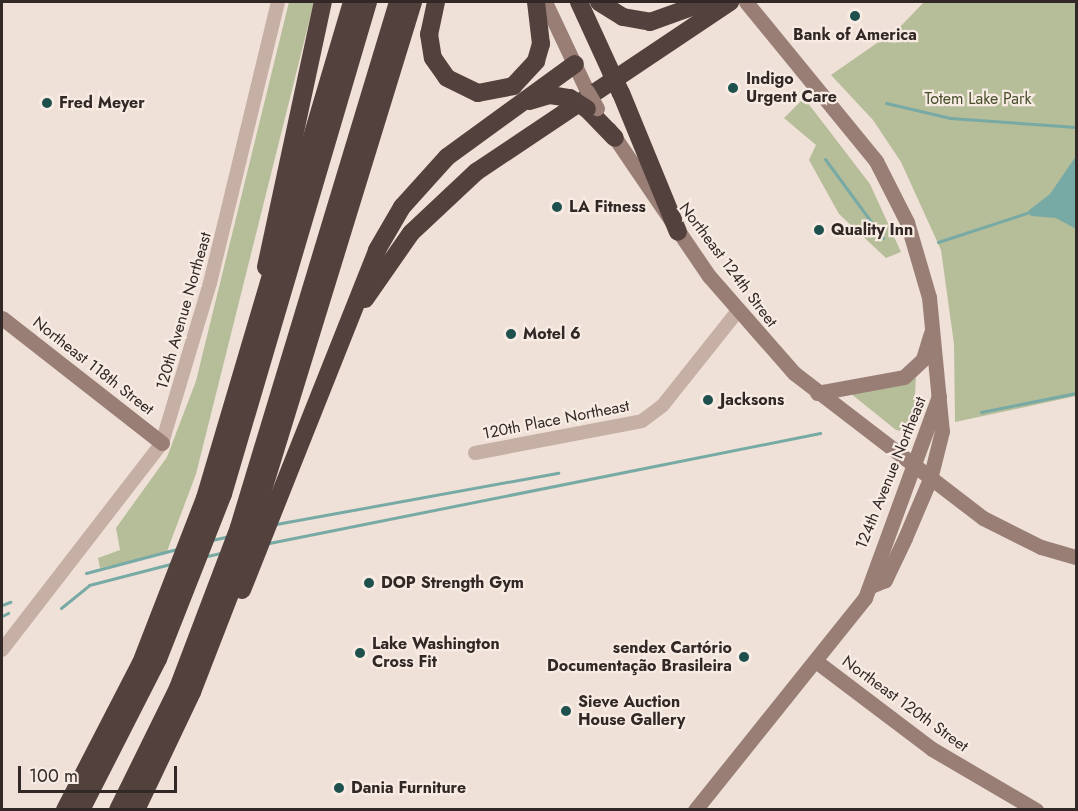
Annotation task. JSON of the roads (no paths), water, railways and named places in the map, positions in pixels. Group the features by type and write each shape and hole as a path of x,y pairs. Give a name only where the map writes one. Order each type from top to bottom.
{"highway":[{"path":"305,102 323,2"},
{"path":"254,345 271,235 305,102 334,2"},
{"path":"214,496 254,345 352,2"},
{"path":"81,810 172,605 214,496 368,2"},
{"path":"136,810 223,615 234,582 256,495 398,2"},
{"path":"256,495 413,2"},
{"path":"436,2 429,34 438,69 457,85 492,93 520,80 536,61 541,44 536,2"},
{"path":"579,2 621,93 678,232"},
{"path":"599,2 634,20 676,17 706,2"},
{"path":"676,17 692,2"},
{"path":"344,330 411,233 468,178 730,2"},
{"path":"118,810 178,688 283,490 377,250 402,207 447,157 575,64"},
{"path":"516,105 550,95 591,103 615,138"},
{"path":"65,810 172,605"}],"main road":[{"path":"545,2 591,103"},
{"path":"746,2 876,161 914,243 933,324 939,396"},
{"name":"Northeast 124th Street","path":"615,138 678,232 737,312 817,393 930,479 1013,535 1077,557"},
{"name":"Northeast 118th Street","path":"2,318 162,443"},
{"path":"817,393 904,377 923,359 933,324"},
{"name":"124th Avenue Northeast","path":"695,810 816,662 870,586 877,557 915,468 939,396"},
{"name":"124th Avenue Northeast","path":"870,586 885,580 930,479 942,431 939,396"},
{"name":"Northeast 120th Street","path":"816,662 932,749 1036,810"}],"street":[{"name":"120th Avenue Northeast","path":"2,650 162,443 210,283 278,2"},
{"name":"120th Place Northeast","path":"475,453 642,420 663,405 737,312"}],"water":[{"path":"1076,156 1076,229 1056,218 1031,216 1028,211 1050,194"}],"waterway":[{"path":"886,103 950,118 1076,127"},
{"path":"825,159 883,238"},
{"path":"938,242 1033,211"},
{"path":"981,412 1076,393"},
{"path":"269,543 820,433"},
{"path":"276,524 558,473"},
{"path":"212,540 229,536"},
{"path":"86,573 177,549"},
{"path":"207,556 221,553"},
{"path":"61,608 89,585 174,563"},
{"path":"2,605 10,602"},
{"path":"2,616 8,613"}],"place":[{"name":"Bank of America","path":"855,16"},
{"name":"Indigo Urgent Care","path":"733,88"},
{"name":"Fred Meyer","path":"47,103"},
{"name":"LA Fitness","path":"557,207"},
{"name":"Quality Inn","path":"819,230"},
{"name":"Motel 6","path":"511,334"},
{"name":"Jacksons","path":"708,400"},
{"name":"DOP Strength Gym","path":"369,583"},
{"name":"Lake Washington Cross Fit","path":"360,653"},
{"name":"sendex Cartório Documentação Brasileira","path":"744,657"},
{"name":"Sieve Auction House Gallery","path":"566,711"},
{"name":"Dania Furniture","path":"339,788"}],"park label":[{"name":"Totem Lake Park","path":"978,99"}]}
